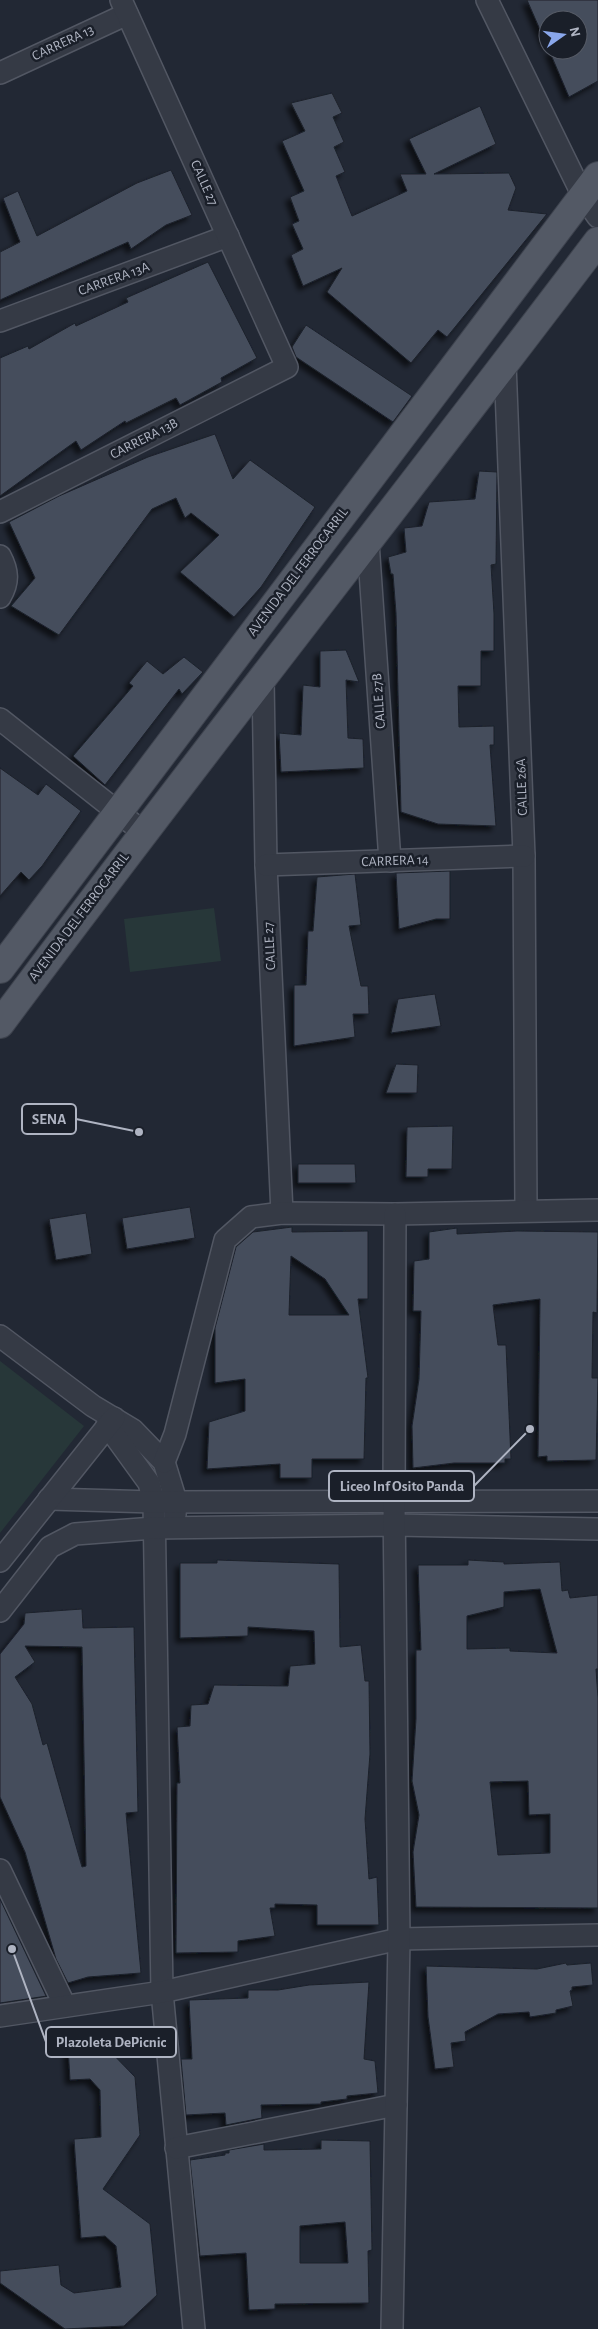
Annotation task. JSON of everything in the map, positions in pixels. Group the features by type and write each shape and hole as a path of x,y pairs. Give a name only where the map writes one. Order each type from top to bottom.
{"main road":[{"name":"AVENIDA DEL FERROCARRIL","path":"4,954 116,813 593,196"},
{"name":"AVENIDA DEL FERROCARRIL","path":"0,1024 143,832 263,679 598,241"}],"street":[{"path":"488,0 593,196"},
{"name":"CARRERA 13","path":"0,73 124,7"},
{"name":"CALLE 27","path":"124,7 287,367"},
{"name":"CARRERA 13A","path":"0,321 228,236"},
{"name":"CALLE 26A","path":"505,363 524,856 526,1210"},
{"name":"CARRERA 13B","path":"0,512 287,367"},
{"name":"CALLE 27B","path":"368,542 390,861"},
{"path":"0,597 7,580 4,563"},
{"name":"CALLE 27","path":"263,679 266,865 282,1213"},
{"path":"0,719 116,813 143,832"},
{"name":"CARRERA 14","path":"266,865 524,856"},
{"path":"164,1462 175,1434 225,1240 251,1217 282,1213 395,1214 598,1210"},
{"path":"392,2329 399,1939 394,1502 395,1214"},
{"path":"0,1336 110,1421 149,1483 154,1502 165,1528"},
{"path":"110,1421 133,1430 164,1462 176,1501 165,1528 162,1992 194,2329"},
{"path":"0,1561 110,1421"},
{"path":"49,1499 154,1502 598,1501"},
{"path":"0,1611 50,1547 75,1534 165,1528 395,1525 598,1529"},
{"path":"0,1870 65,2006"},
{"path":"0,2016 162,1992 399,1939 598,1935"},
{"path":"176,2148 396,2105"}],"shaded area":[{"path":"214,908 221,961 130,972 124,919"},
{"path":"0,1361 84,1426 0,1533"}],"building":[{"path":"527,0 598,0 598,81 569,97 553,60 588,60 588,10 538,10 538,25"},
{"path":"332,93 342,113 333,117 344,142 334,147 345,172 336,176 352,216 407,191 400,174 426,174 409,139 480,106 496,144 434,174 509,173 516,188 508,210 547,214 447,337 438,330 411,363 327,292 342,268 303,286 291,255 303,249 292,224 299,221 290,197 304,191 282,141 305,131 291,103"},
{"path":"171,170 192,215 166,225 131,249 128,242 0,300 0,252 20,242 3,198 18,191 37,236 137,183"},
{"path":"208,262 257,358 221,378 222,382 180,405 176,398 126,423 125,421 81,450 76,441 0,496 0,358 28,346 29,349 75,323 76,326 128,302 126,298"},
{"path":"306,325 412,396 393,422 296,357 292,347"},
{"path":"215,434 233,479 250,460 315,507 261,587 234,617 180,572 219,535 191,513 185,518 176,498 152,509 59,635 11,606 35,578 9,522 59,496 148,457"},
{"path":"479,471 497,472 496,564 491,565 494,651 481,651 481,686 458,686 459,727 494,726 494,745 490,745 496,826 438,824 401,812 396,613 393,574 391,574 388,557 406,552 404,528 422,526 429,502 475,499"},
{"path":"346,650 359,682 346,680 348,738 363,739 364,768 281,772 279,733 301,735 303,685 320,687 320,651"},
{"path":"184,657 203,672 182,694 179,689 105,785 73,756 133,686 129,683 147,661 163,674"},
{"path":"0,768 38,795 46,784 81,811 42,866 29,880 21,872 0,896"},
{"path":"450,871 450,919 436,919 399,929 396,873"},
{"path":"355,874 361,925 349,926 361,986 368,986 369,1014 353,1014 355,1037 294,1046 294,985 306,985 308,931 313,931 317,877"},
{"path":"435,994 441,1026 391,1033 398,999"},
{"path":"396,1064 418,1065 417,1093 386,1093"},
{"path":"453,1126 452,1169 428,1169 428,1177 406,1177 407,1127"},
{"path":"298,1164 355,1164 356,1183 298,1183"},
{"path":"190,1207 195,1238 127,1249 122,1218"},
{"path":"86,1213 92,1254 56,1260 49,1219"},
{"path":"292,1227 292,1232 368,1231 368,1299 358,1299 368,1378 366,1378 364,1459 312,1459 312,1478 280,1478 280,1464 207,1469 209,1422 245,1411 245,1379 215,1383 215,1328 236,1247 253,1232","holes":["291,1256 325,1279 349,1315 289,1315"]},
{"path":"457,1228 457,1234 517,1231 598,1232 597,1313 593,1312 592,1378 598,1378 596,1460 547,1461 547,1456 538,1457 540,1299 493,1305 498,1345 506,1345 511,1459 505,1459 505,1463 454,1463 413,1468 412,1426 419,1379 421,1311 413,1311 414,1261 429,1259 429,1232"},
{"path":"217,1560 339,1564 340,1647 361,1645 365,1681 369,1681 370,1754 365,1819 369,1879 377,1877 379,1925 317,1925 317,1905 275,1904 275,1908 270,1908 275,1936 238,1941 238,1952 176,1953 177,1783 180,1783 177,1727 190,1726 191,1705 208,1704 214,1685 288,1686 290,1666 315,1664 314,1631 248,1627 248,1636 180,1638 180,1563 217,1563"},
{"path":"468,1560 504,1562 504,1564 560,1562 562,1591 568,1590 570,1598 598,1595 598,1669 596,1669 598,1698 598,1908 416,1907 413,1852 419,1815 412,1781 416,1719 416,1650 421,1650 418,1565 468,1565","holes":["540,1589 557,1653 510,1651 510,1648 467,1649 467,1616 504,1607 504,1592","528,1781 529,1815 550,1814 550,1853 498,1855 490,1782"]},
{"path":"82,1609 83,1628 134,1627 138,1812 126,1813 141,1973 88,1977 68,1983 56,1959 25,1852 0,1797 0,1654 24,1624 25,1613","holes":["25,1646 82,1647 86,1866 82,1867 47,1743 43,1745 32,1704 15,1677 35,1662"]},
{"path":"0,1899 46,1996 47,1996 0,2003"},
{"path":"566,1963 567,1965 591,1963 593,1985 572,1987 570,1991 573,2006 556,2010 556,2013 530,2017 529,2012 498,2014 465,2032 466,2041 451,2043 454,2067 435,2069 428,2017 426,1966 537,1969"},
{"path":"369,1982 364,2059 375,2061 378,2093 347,2096 347,2099 321,2102 321,2104 261,2105 262,2118 226,2125 225,2113 186,2115 181,2059 192,2059 189,2000 248,1998 248,1990 278,1990 309,1985"},
{"path":"104,2045 135,2077 140,2135 103,2189 150,2224 157,2295 124,2326 65,2329 0,2283 0,2271 59,2265 61,2285 74,2293 121,2287 116,2246 105,2236 81,2238 74,2139 101,2137 100,2090 90,2079 70,2080 68,2046"},
{"path":"321,2140 370,2141 372,2250 368,2251 369,2303 275,2304 275,2309 249,2310 246,2253 200,2256 190,2160 225,2155 225,2153 229,2153 229,2150 264,2144 264,2150 321,2149","holes":["345,2222 348,2263 300,2263 300,2226"]}],"place":[{"name":"SENA","path":"139,1132"},
{"name":"Liceo Inf Osito Panda","path":"530,1429"},
{"name":"Plazoleta DePicnic","path":"12,1949"}]}
